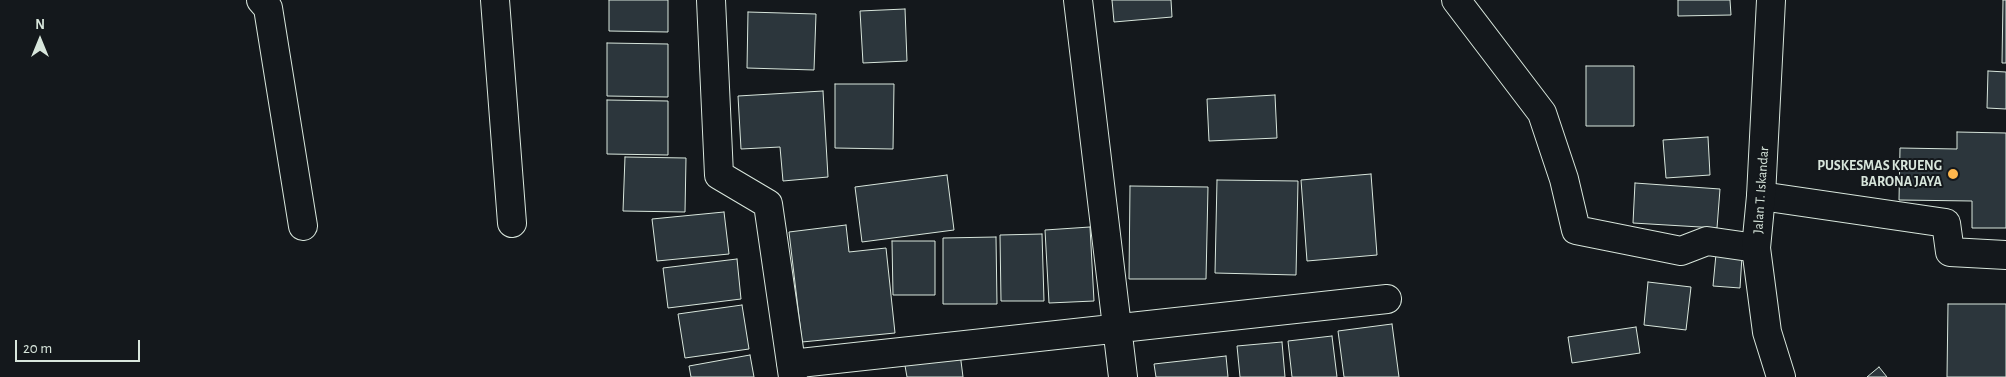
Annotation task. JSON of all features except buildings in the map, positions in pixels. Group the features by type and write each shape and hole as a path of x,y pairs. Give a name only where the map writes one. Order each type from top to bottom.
{"street":[{"path":"261,0 268,8 303,226"},
{"path":"495,0 512,223"},
{"path":"711,0 719,175 768,204 792,371 1118,328 1387,299"},
{"path":"1078,0 1123,377"},
{"path":"1456,0 1542,114 1564,179 1576,230 1681,251 1707,241 1756,248"},
{"name":"Jalan T. Iskandar","path":"1771,0 1761,196 1756,248 1767,332 1780,377"},
{"path":"1761,196 1946,223 1950,252 2006,255"}],"place":[{"name":"PUSKESMAS KRUENG BARONA JAYA","path":"1953,174"}]}
